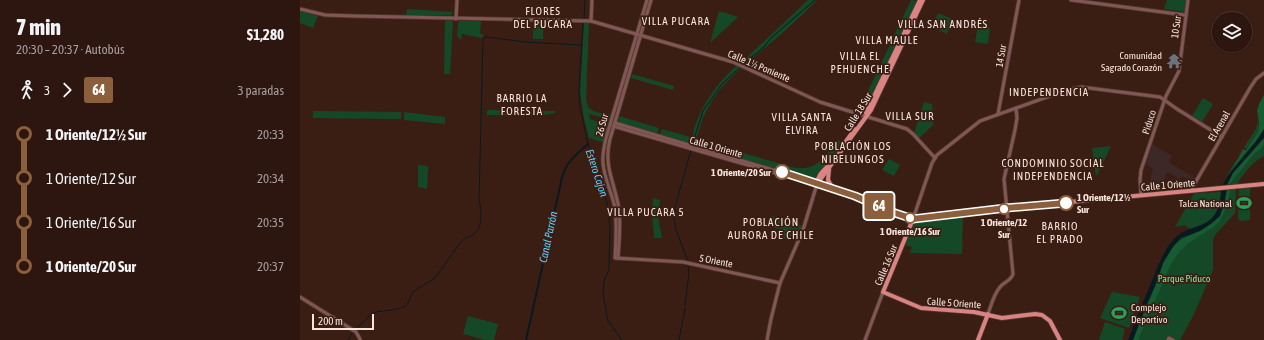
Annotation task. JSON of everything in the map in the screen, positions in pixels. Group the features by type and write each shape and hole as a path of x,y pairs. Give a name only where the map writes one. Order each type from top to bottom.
{"main road":[{"name":"Calle 18 Sur","path":"817,184 866,116 920,0"},
{"name":"Calle 18 Sur","path":"817,184 817,179 819,176 871,110 923,0"},
{"path":"829,168 828,180 835,190"},
{"name":"Calle 1 Oriente","path":"817,184 855,196 892,212 913,219 1006,208 1264,184"},
{"name":"Calle 16 Sur","path":"883,292 913,219"},
{"name":"Calle 5 Oriente","path":"883,292 921,308 988,314 998,317 1037,314 1044,316 1052,323 1060,340"},
{"path":"978,340 988,314"}],"street":[{"path":"456,19 457,0"},
{"path":"589,21 592,0"},
{"name":"26 Sur","path":"616,258 620,228 619,214 608,160 609,146 647,0"},
{"name":"26 Sur","path":"616,258 615,208 603,162 603,152 638,35 651,0"},
{"name":"14 Sur","path":"998,114 1018,0"},
{"path":"1071,0 1185,15"},
{"name":"10 Sur","path":"1180,56 1188,0"},
{"name":"Calle 1½ Poniente","path":"300,9 328,15 589,21 740,65 807,96 907,129 934,158"},
{"name":"Piduco","path":"1141,195 1141,172 1164,100 1177,75 1180,56"},
{"name":"El Arenal","path":"1191,190 1250,88 1256,79 1264,73"},
{"name":"Calle 16 Sur","path":"913,219 934,158 959,137 978,123 998,114 1067,90 1081,87 1159,97 1222,137"},
{"path":"988,314 998,289 1012,277 1013,274 1004,179 1017,119 1016,108"},
{"name":"Calle 1 Oriente","path":"610,125 615,124 817,184"},
{"name":"Calle 18 Sur","path":"767,340 780,283 803,230 817,184"},
{"name":"5 Oriente","path":"616,258 688,264 780,283"},
{"name":"Calle 16 Sur","path":"865,340 883,292"},
{"path":"300,297 355,332 361,340"},
{"path":"1168,339 1173,340"}],"shaded area":[{"path":"1264,129 1264,138 1233,173 1228,183 1220,216 1200,231 1181,238 1173,247 1163,263 1133,340 1128,340 1160,261 1169,245 1177,236 1211,219 1219,206 1221,190 1224,182 1233,168 1255,143"},
{"path":"1152,144 1172,156 1169,162 1194,178 1191,181 1182,176 1181,179 1167,172 1160,192 1150,193 1149,184 1153,169 1146,164"}],"green space":[{"path":"808,0 817,0 764,49 745,64 742,62"},
{"path":"911,0 918,1 864,112 859,110"},
{"path":"1167,0 1187,0 1185,12 1164,9"},
{"path":"407,9 453,12 451,15 406,15"},
{"path":"300,11 318,16 313,28 300,23"},
{"path":"719,11 738,17 710,43"},
{"path":"938,13 952,19 947,34 932,27"},
{"path":"445,20 453,21 450,74 444,74"},
{"path":"459,21 481,21 480,33 484,35 482,38 462,34 461,40 457,36"},
{"path":"533,22 543,22 543,39 533,39"},
{"path":"584,23 589,23 586,98 588,107 593,111 612,115 611,120 589,114 590,119 610,126 605,143 589,138 584,118 580,92"},
{"path":"978,26 990,28 988,43 975,42"},
{"path":"737,65 741,68 719,91 711,102 700,126 695,144 691,144 693,133 701,111 713,91"},
{"path":"632,74 674,86 673,90 631,78"},
{"path":"1264,95 1264,145 1255,153 1230,184 1224,185 1243,149 1246,151 1258,132 1259,122 1257,111"},
{"path":"1203,98 1213,104 1202,122 1192,116"},
{"path":"924,102 932,104 933,125 918,139 914,134"},
{"path":"488,110 555,111 555,113 539,116 487,115"},
{"path":"313,111 401,112 401,119 313,118"},
{"path":"404,112 445,117 445,124 404,120"},
{"path":"619,116 659,128 657,134 618,122"},
{"name":"Parque Piduco","path":"1258,119 1258,132 1236,169 1227,188 1236,188 1235,213 1213,239 1213,270 1193,316 1180,340 1128,340 1157,269 1170,245 1203,225 1190,229 1185,225 1175,227 1193,195 1195,193 1222,192 1224,183 1234,163 1247,149 1244,147 1256,129"},
{"path":"662,129 690,137 688,143 660,135"},
{"path":"699,140 733,150 731,156 697,146"},
{"path":"838,140 842,143 814,180 786,172 788,166 805,168 818,163"},
{"path":"1264,145 1264,156 1245,172 1237,184 1230,184 1255,153"},
{"path":"1111,146 1096,177 1092,148"},
{"path":"736,151 785,165 783,170 733,157"},
{"path":"889,159 900,165 894,176 882,170"},
{"path":"418,165 427,166 428,168 427,189 418,187"},
{"name":"Talca National","path":"1250,187 1250,220 1240,221 1238,218 1239,188"},
{"path":"1227,188 1230,188 1228,204 1219,222 1187,244 1177,255 1171,264 1138,340 1133,340 1169,251 1182,239 1206,227 1218,218 1223,209"},
{"path":"653,198 660,200 658,217 662,238 654,238 652,214"},
{"path":"771,216 803,226 797,241 780,238 782,230 768,226"},
{"path":"963,216 962,254 910,253 912,247 905,245 915,221"},
{"name":"Complejo Deportivo","path":"1112,292 1140,297 1129,328 1100,318"},
{"path":"468,316 498,324 494,340 485,340 463,334"},
{"name":"Complejo Deportivo","path":"1105,322 1125,329 1122,340 1099,340"}],"waterway":[{"name":"Estero Cajon","path":"584,20 585,0"},
{"path":"692,145 703,111 722,84 763,48 771,38 815,0"},
{"name":"Estero Cajon","path":"583,23 579,90 580,107 588,144 607,203 610,226 609,270 604,281 603,294 608,321 622,340"},
{"path":"355,330 368,317 376,312 404,307 408,303 412,293 435,278 460,243 474,234 479,227 481,222 479,199 483,39 487,37 525,42 582,45"},
{"name":"Canal Parrón","path":"526,340 561,179 569,162 588,144"},
{"path":"685,305 689,273 687,259 676,230 674,219 675,207 691,150"},
{"path":"679,340 685,308"},
{"path":"348,340 353,332"}],"bus line":[{"name":"64","path":"782,172 850,194 892,212 913,219 1006,208 1066,203"}],"place":[{"name":"Comunidad Sagrado Corazón","path":"1174,61"},
{"name":"1 Oriente/20 Sur","path":"782,172"},
{"name":"1 Oriente/12½ Sur","path":"1066,203"},
{"name":"Talca National","path":"1244,203"},
{"name":"1 Oriente/12 Sur","path":"1004,209"},
{"name":"1 Oriente/16 Sur","path":"910,218"},
{"name":"Complejo Deportivo","path":"1119,313"}],"district":[{"name":"FLORES DEL PUCARA","path":"543,17"},
{"name":"VILLA PUCARA","path":"676,21"},
{"name":"VILLA SAN ANDRÉS","path":"943,24"},
{"name":"VILLA MAULE","path":"887,40"},
{"name":"VILLA EL PEHUENCHE","path":"860,62"},
{"name":"INDEPENDENCIA","path":"1049,92"},
{"name":"BARRIO LA FORESTA","path":"522,104"},
{"name":"VILLA SUR","path":"910,116"},
{"name":"VILLA SANTA ELVIRA","path":"802,123"},
{"name":"POBLACIÓN LOS NIBELUNGOS","path":"853,152"},
{"name":"CONDOMINIO SOCIAL INDEPENDENCIA","path":"1053,169"},
{"name":"VILLA PUCARA 5","path":"646,212"},
{"name":"POBLACIÓN AURORA DE CHILE","path":"771,228"},
{"name":"BARRIO EL PRADO","path":"1060,232"}]}
